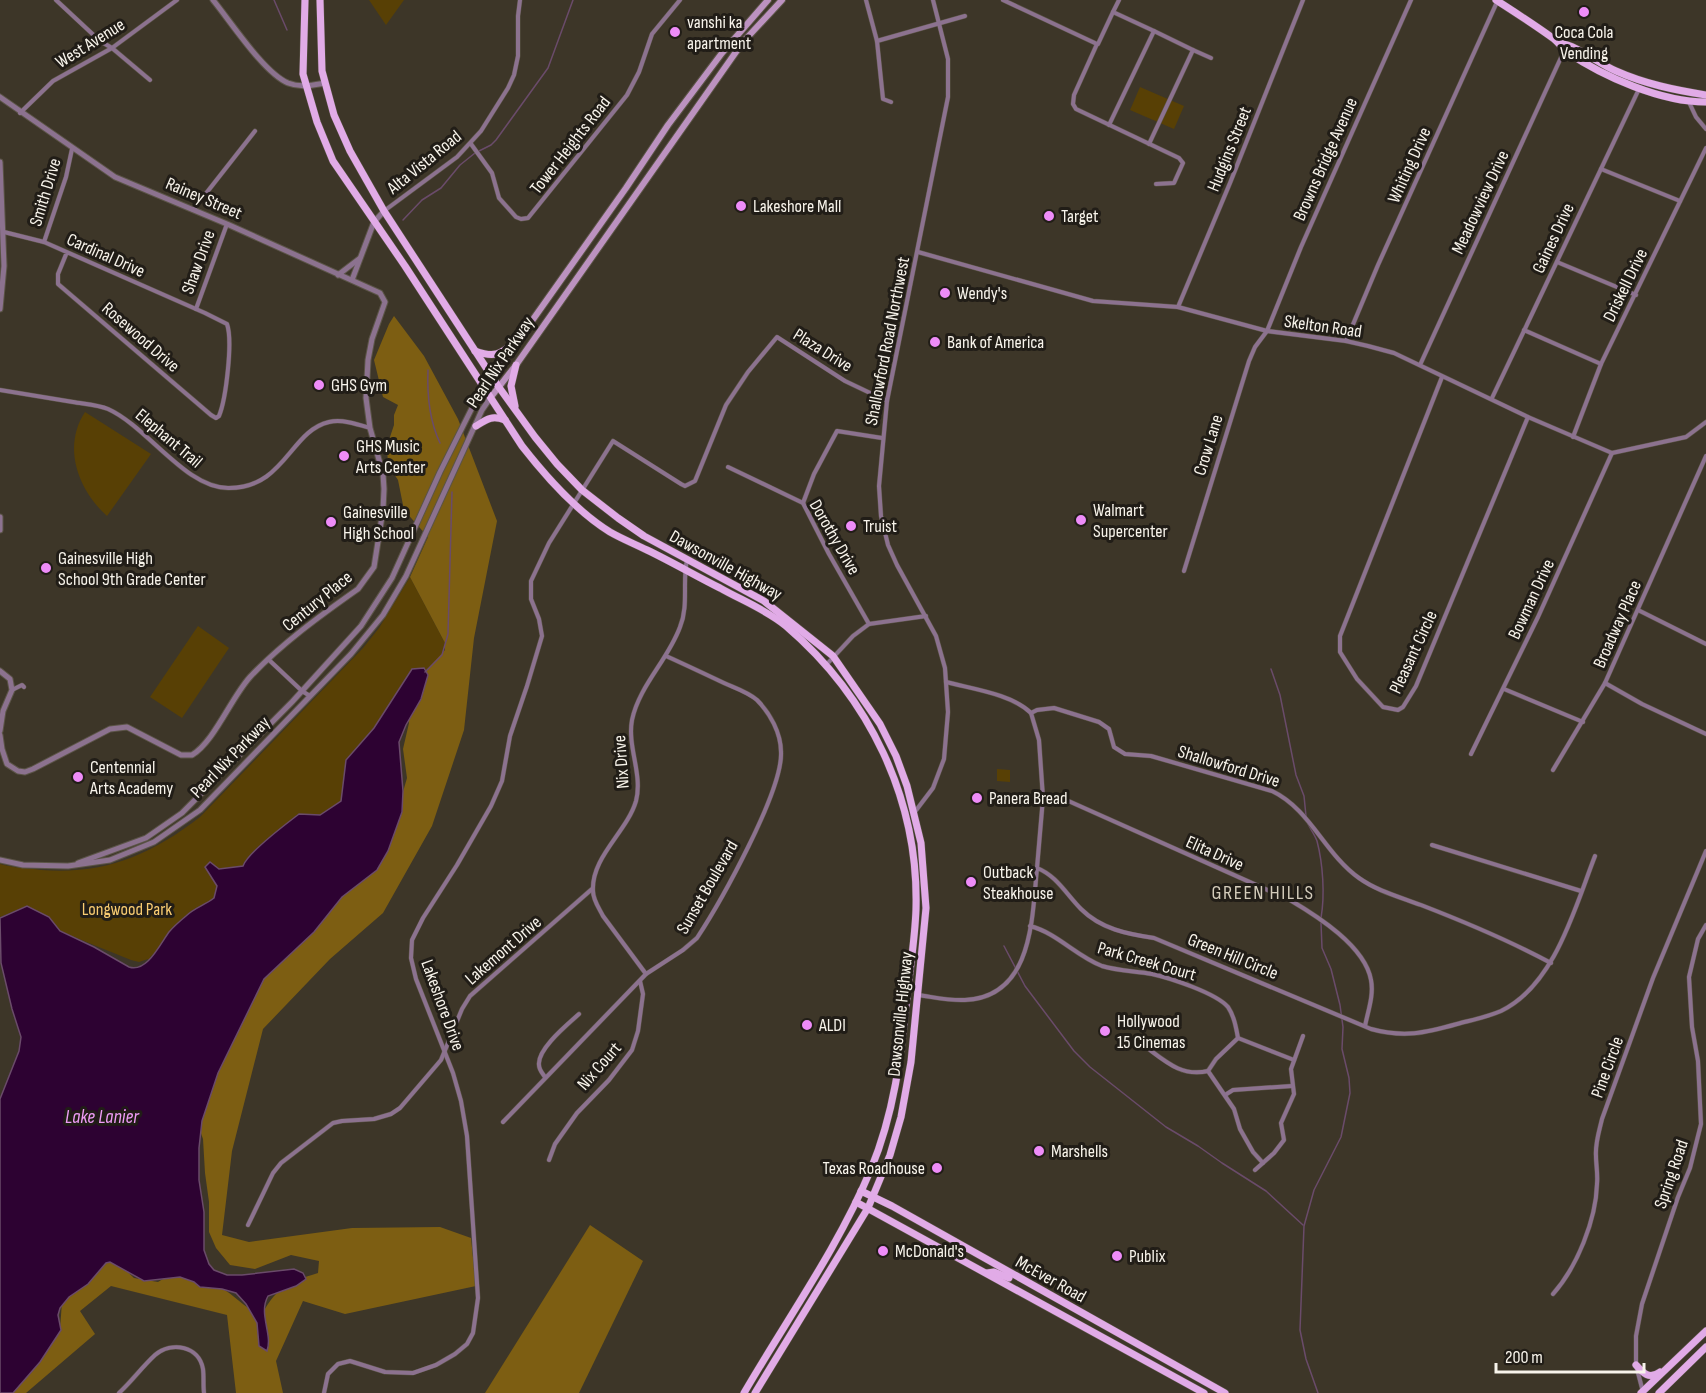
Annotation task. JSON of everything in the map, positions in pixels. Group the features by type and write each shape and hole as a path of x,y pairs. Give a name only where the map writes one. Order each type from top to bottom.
{"main road":[{"name":"Dawsonville Highway","path":"305,0 303,74 316,122 333,161 535,462 573,503 609,531 783,624 827,664 860,708 891,769 913,852 916,908 904,1030 892,1102 882,1139 856,1202 803,1297 744,1393"},
{"name":"Dawsonville Highway","path":"320,0 322,71 334,115 350,151 384,211 516,411 547,453 582,490 644,536 771,604 833,656 880,724 901,769 915,813 924,861 926,908 911,1062 901,1117 890,1155 868,1208 755,1393"},
{"name":"Pearl Nix Parkway","path":"483,386 518,340 668,125 722,53 768,0"},
{"name":"Pearl Nix Parkway","path":"490,397 516,365 743,42 782,0"},
{"path":"1497,0 1559,43 1565,51 1611,76 1639,88 1706,102"},
{"path":"1559,43 1569,44 1602,64 1636,79 1706,95"},
{"path":"475,350 489,356 498,354 518,340"},
{"path":"516,365 511,386 516,411"},
{"path":"476,426 488,417 505,420"},
{"name":"McEver Road","path":"861,1191 892,1206 1225,1393"},
{"name":"McEver Road","path":"856,1202 1204,1393"},
{"path":"987,1274 998,1273 1041,1295 1052,1297"},
{"path":"1643,1393 1706,1332"},
{"path":"1636,1365 1646,1375 1653,1376 1686,1347 1694,1344"},
{"path":"1659,1393 1706,1347"},
{"path":"752,1378 761,1383"}],"street":[{"path":"56,0 99,41 112,48 150,80"},
{"name":"West Avenue","path":"20,113 53,81 112,48 177,0"},
{"path":"213,0 272,73 290,83 307,86 325,83"},
{"name":"Alta Vista Road","path":"384,211 471,144 508,88 514,75 518,56 520,0"},
{"name":"Tower Heights Road","path":"471,144 492,173 499,198 516,217 528,218 627,95 639,72 652,34 680,0"},
{"path":"866,0 876,41 884,99 891,102"},
{"name":"Shallowford Road Northwest","path":"915,813 933,788 944,759 947,718 946,682 943,656 926,615 897,565 883,527 879,493 887,401 948,97 948,59 933,0"},
{"path":"1004,0 1098,44"},
{"path":"1119,0 1074,95 1073,104 1076,109 1179,158 1183,163 1174,183 1156,184"},
{"name":"Hudgins Street","path":"1178,307 1303,0"},
{"name":"Browns Bridge Avenue","path":"1267,331 1301,247 1411,0"},
{"name":"Whiting Drive","path":"1346,341 1497,0"},
{"path":"1113,12 1211,58"},
{"path":"876,41 965,16"},
{"path":"1109,124 1154,31"},
{"path":"1149,144 1193,50"},
{"name":"Meadowview Drive","path":"1420,365 1565,51"},
{"name":"Gaines Drive","path":"1492,398 1639,88"},
{"name":"Rainey Street","path":"0,97 115,177 352,280"},
{"path":"1688,100 1696,117 1706,129"},
{"path":"193,210 255,131"},
{"name":"Driskell Drive","path":"1573,437 1602,364 1706,148"},
{"name":"Smith Drive","path":"44,242 66,177 72,149"},
{"path":"0,162 4,280 0,309"},
{"path":"1601,169 1680,201"},
{"path":"352,280 374,222 384,211"},
{"name":"Shaw Drive","path":"196,309 226,224"},
{"name":"Cardinal Drive","path":"3,232 44,242 227,324 229,330 224,398"},
{"name":"Rosewood Drive","path":"67,252 58,274 58,284 216,418 219,416 224,398"},
{"name":"Skelton Road","path":"918,252 1093,301 1178,307 1267,331 1346,341 1394,353 1528,417 1612,453"},
{"path":"338,275 360,258"},
{"path":"1557,262 1636,295"},
{"name":"Century Place","path":"0,733 7,764 21,771 33,769 110,729 127,727 181,754 192,754 205,743 236,694 268,659 358,589 371,573 379,538 384,489 383,474 370,428 366,398 368,360 372,339 385,302 380,293 352,280"},
{"path":"1524,330 1602,364"},
{"name":"Crow Lane","path":"1184,571 1249,361 1261,337 1267,331"},
{"name":"Plaza Drive","path":"777,338 845,381 887,401"},
{"name":"Lakeshore Drive","path":"324,1393 328,1374 343,1362 350,1361 385,1372 413,1373 436,1365 455,1354 467,1344 474,1334 478,1298 467,1136 461,1101 445,1052 416,979 411,958 412,940 490,807 502,781 510,736 542,636 531,599 531,581 549,543 613,441 685,486 694,481 726,405 748,372 777,338"},
{"name":"Pleasant Circle","path":"1442,377 1340,636 1339,644 1344,660 1357,679 1383,707 1398,710 1403,707 1416,686 1528,417"},
{"name":"Pearl Nix Parkway","path":"68,866 146,838 170,823 204,793 302,692 361,626 392,578 440,472 483,386"},
{"name":"Elephant Trail","path":"0,390 106,408 127,419 195,477 218,488 238,488 267,477 310,432 319,426 342,421 370,428"},
{"name":"Pearl Nix Parkway","path":"68,866 95,863 123,856 154,842 176,828 210,800 351,654 393,598 406,576 490,397"},
{"path":"1612,453 1686,437 1706,423"},
{"path":"803,503 814,474 837,431 882,438"},
{"name":"Bowman Drive","path":"1470,754 1504,689 1612,453"},
{"name":"Broadway Place","path":"1583,722 1605,683 1706,456"},
{"name":"Dorothy Drive","path":"728,467 803,503 869,624"},
{"path":"0,517 0,530"},
{"name":"Nix Drive","path":"592,889 603,857 627,821 635,804 638,785 631,732 632,720 640,699 666,656 684,617 687,559"},
{"path":"1638,609 1706,644"},
{"path":"827,664 859,631 869,624 926,615"},
{"name":"Sunset Boulevard","path":"503,1122 646,974 688,946 703,928 751,840 771,794 781,760 776,728 767,712 755,698 666,656"},
{"path":"268,659 302,692 310,696"},
{"path":"0,671 10,679 12,690"},
{"path":"918,995 964,1000 979,998 1001,988 1012,978 1023,959 1030,926 1037,868 1043,798 1039,740 1031,713 1023,705 1011,699 946,682"},
{"path":"1605,683 1642,704 1706,734"},
{"path":"0,733 3,711 12,690 21,685 24,687"},
{"path":"1504,689 1583,722 1553,770"},
{"name":"Shallowford Drive","path":"1031,713 1054,708 1100,722 1109,729 1114,747 1125,754 1151,756 1272,791 1282,796 1296,809 1339,860 1358,878 1551,963"},
{"name":"Elita Drive","path":"1043,798 1064,798 1290,900 1330,926 1357,952 1366,966 1372,987 1365,1026"},
{"path":"905,816 915,813"},
{"path":"1432,845 1581,891"},
{"name":"Pine Circle","path":"1553,1294 1569,1274 1588,1233 1595,1203 1596,1143 1602,1119 1653,978 1706,851"},
{"name":"Green Hill Circle","path":"1037,868 1052,875 1083,911 1098,922 1128,934 1154,938 1365,1026 1387,1033 1408,1035 1488,1016 1503,1010 1527,992 1551,963 1567,930 1595,856"},
{"path":"0,860 23,865 68,866"},
{"path":"592,889 603,916 646,974"},
{"name":"Lakemont Drive","path":"248,1225 267,1182 281,1163 333,1123 374,1119 391,1114 400,1108 441,1060 462,1009 470,996 592,889"},
{"name":"Spring Road","path":"1643,1393 1636,1365 1636,1336 1642,1304 1664,1236 1690,1168 1701,1124 1698,1062 1692,1027 1689,976 1698,939 1706,925"},
{"name":"Park Creek Court","path":"1030,926 1045,930 1072,951 1102,966 1153,974 1184,983 1213,998 1227,1006 1238,1038"},
{"name":"Nix Court","path":"549,1160 555,1144 577,1113 609,1080 632,1050 638,1031 643,994 640,981"},
{"name":"Nix Court","path":"546,1077 539,1066 539,1058 579,1014"},
{"path":"1255,1170 1284,1140 1281,1123 1294,1094 1291,1069 1303,1036"},
{"path":"1208,1071 1216,1059 1238,1038 1294,1060"},
{"path":"1146,1047 1183,1072 1208,1071"},
{"path":"1208,1071 1234,1108 1240,1129 1253,1152 1263,1163"},
{"path":"1225,1095 1233,1090 1292,1086"},
{"path":"119,1393 156,1355 166,1348 184,1347 199,1358 203,1368 204,1393"}],"green space":[{"path":"369,0 404,0 386,25"},
{"path":"1140,87 1184,106 1174,129 1130,110"},
{"path":"85,412 151,454 107,516 88,494 76,467 75,439 78,425"},
{"name":"Longwood Park","path":"410,577 445,643 444,652 346,760 341,801 320,815 281,828 244,862 243,866 222,869 205,867 217,886 214,898 183,918 150,957 158,970 148,959 139,962 131,960 60,931 49,917 27,906 0,917 0,864 64,871 106,865 145,852 200,817 363,648 379,628"},
{"path":"198,626 229,648 182,718 150,697"},
{"path":"997,769 1010,770 1010,782 997,781"}],"shaded area":[{"path":"394,316 424,356 458,419 497,521 474,638 464,730 432,826 383,913 330,959 263,1029 232,1151 222,1235 249,1242 352,1228 440,1227 471,1238 476,1286 345,1314 303,1301 276,1361 283,1393 236,1393 227,1315 111,1286 80,1311 95,1334 26,1393 0,1393 60,1329 62,1302 110,1255 134,1278 158,1282 181,1268 212,1282 252,1310 262,1314 273,1297 285,1286 318,1273 319,1261 291,1255 255,1269 230,1265 216,1248 209,1232 209,1202 203,1139 194,1113 240,1008 277,956 391,833 407,778 403,749 409,723 402,700 374,728 445,650 445,643 410,577 428,537 404,510 398,480 388,465 387,446 398,405 383,397 374,360"},
{"path":"590,1225 643,1261 579,1393 485,1393"}],"water":[{"name":"Lake Lanier","path":"424,668 428,675 421,699 399,742 403,791 402,812 388,851 377,870 342,897 314,932 264,979 218,1073 202,1121 199,1180 204,1212 204,1250 209,1264 214,1270 227,1275 294,1269 303,1273 306,1279 296,1286 268,1296 264,1310 268,1338 267,1351 259,1346 257,1323 246,1304 236,1293 200,1287 180,1277 144,1281 110,1262 106,1263 88,1284 69,1297 60,1308 58,1315 61,1330 40,1362 13,1393 0,1393 0,1099 19,1051 21,1037 1,963 0,918 27,906 49,917 60,931 129,967 142,966 177,924 192,911 214,898 217,886 205,867 210,862 219,869 243,866 259,846 299,814 320,815 341,801 346,760 374,728 412,669"}],"waterway":[{"path":"274,0 287,30"},
{"path":"479,151 496,140 548,68 573,0"},
{"path":"403,220 422,200 441,188 460,165 475,153"},
{"path":"428,370 430,407 433,425 440,443"},
{"path":"425,672 442,655 448,634 452,492"},
{"path":"1271,669 1280,695 1296,775 1304,796 1306,816"},
{"path":"1308,824 1317,841 1321,860 1323,879 1321,918"},
{"path":"1318,1393 1306,1359 1300,1330 1304,1226 1314,1190 1341,1137 1350,1093 1342,1049 1343,1027 1340,1005 1331,969 1322,948 1321,923"},
{"path":"1004,946 1025,986 1074,1051 1090,1067 1166,1127 1266,1191 1303,1225"}],"place":[{"name":"Coca Cola Vending","path":"1584,12"},
{"name":"vanshi ka apartment","path":"675,32"},
{"name":"Lakeshore Mall","path":"741,206"},
{"name":"Target","path":"1049,216"},
{"name":"Wendy's","path":"945,293"},
{"name":"Bank of America","path":"935,342"},
{"name":"GHS Gym","path":"319,385"},
{"name":"GHS Music Arts Center","path":"344,456"},
{"name":"Walmart Supercenter","path":"1081,520"},
{"name":"Gainesville High School","path":"331,522"},
{"name":"Truist","path":"851,526"},
{"name":"Gainesville High School 9th Grade Center","path":"46,568"},
{"name":"Centennial Arts Academy","path":"78,777"},
{"name":"Panera Bread","path":"977,798"},
{"name":"Outback Steakhouse","path":"971,882"},
{"name":"ALDI","path":"807,1025"},
{"name":"Hollywood 15 Cinemas","path":"1105,1031"},
{"name":"Marshells","path":"1039,1151"},
{"name":"Texas Roadhouse","path":"937,1168"},
{"name":"McDonald's","path":"883,1251"},
{"name":"Publix","path":"1117,1256"}],"district":[{"name":"GREEN HILLS","path":"1263,892"}]}
